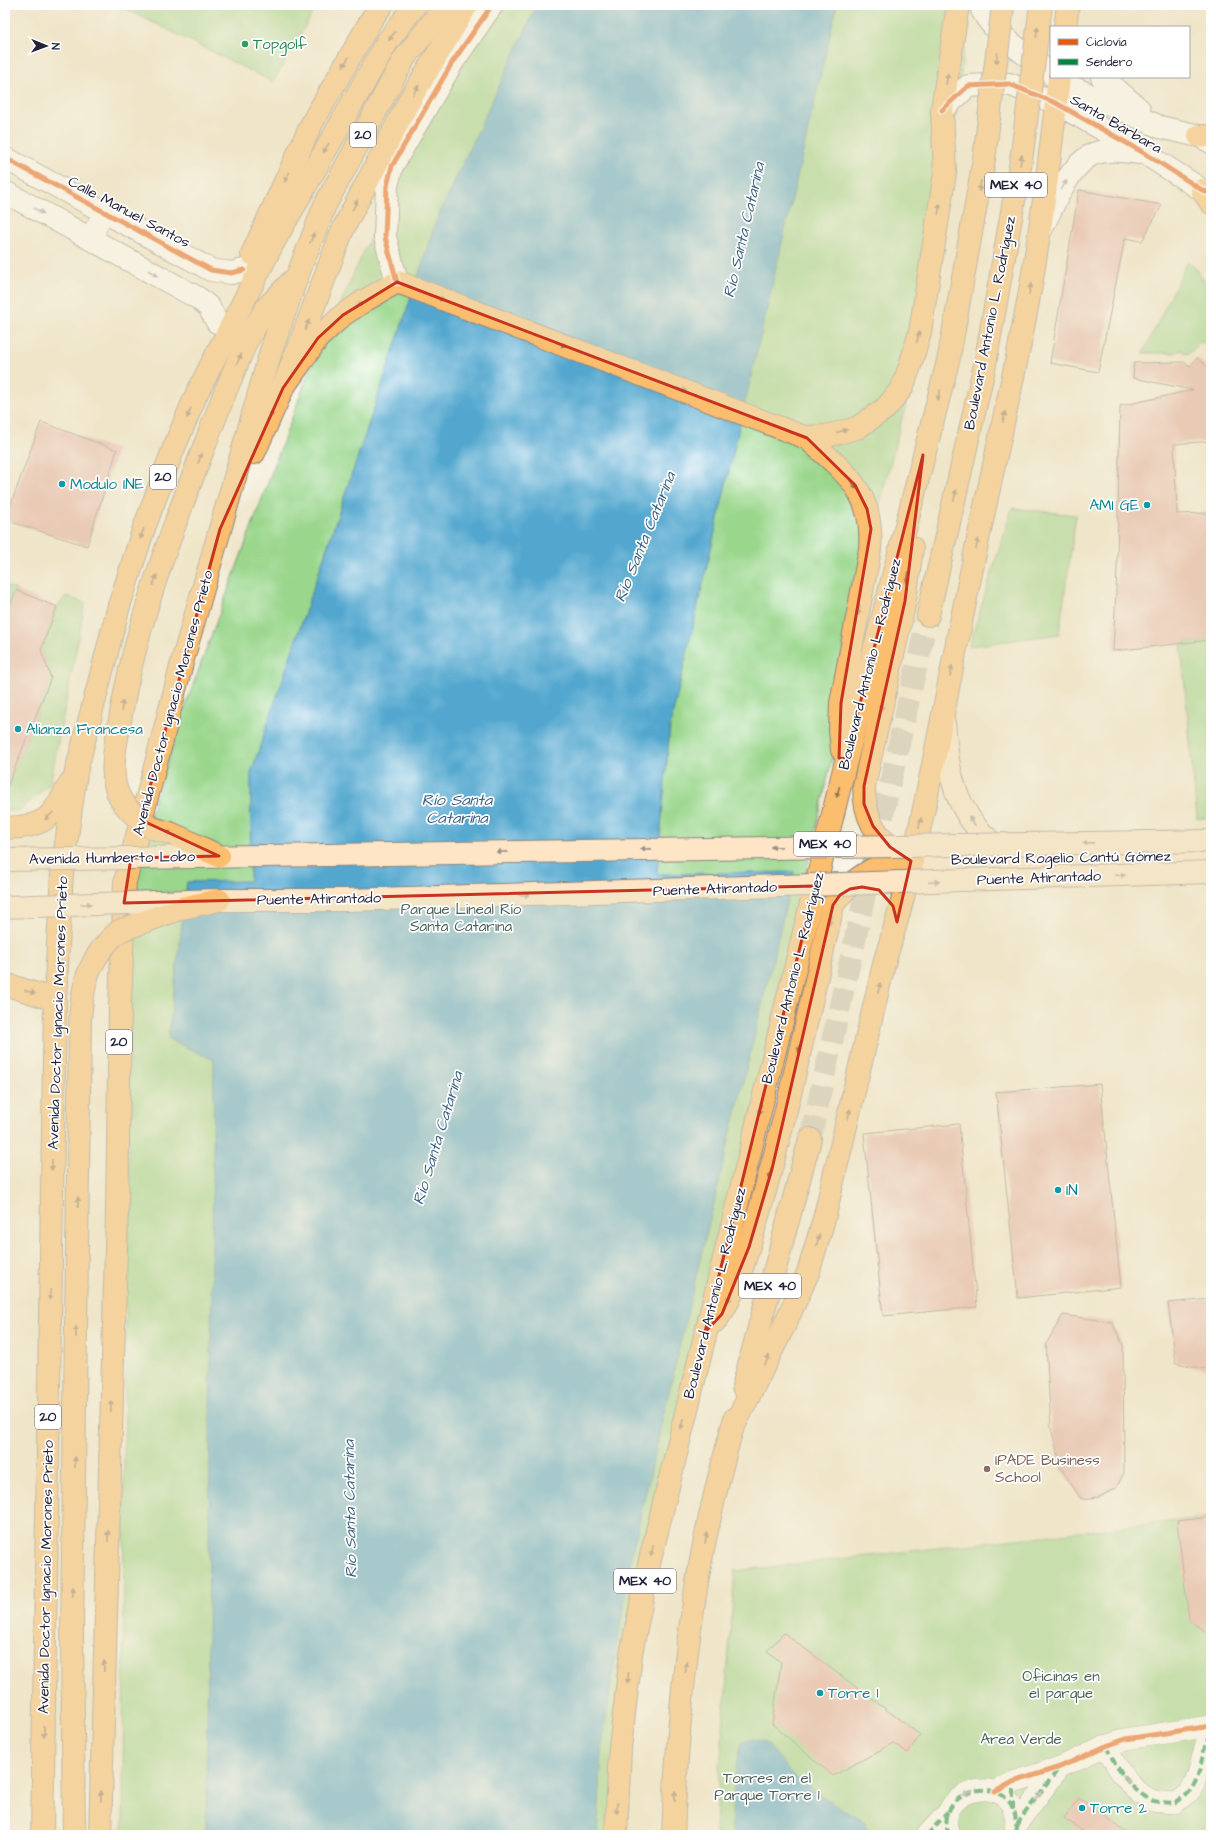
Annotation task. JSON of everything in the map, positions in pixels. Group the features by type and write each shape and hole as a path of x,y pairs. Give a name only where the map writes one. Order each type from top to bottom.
{"main road":[{"path":"197,393 206,352 217,322 244,270 321,105 373,17 382,5"},
{"name":"Avenida Doctor Ignacio Morones Prieto","path":"42,1835 55,1000 62,873 76,772 118,609 143,532 173,450 197,393 272,245 387,42 415,5"},
{"name":"Avenida Doctor Ignacio Morones Prieto","path":"100,1835 117,1204 120,1004 125,882 183,659 271,352 298,274 325,205 404,59 446,5"},
{"path":"220,529 283,388 343,229 408,103 467,5"},
{"path":"283,388 318,338 334,323 364,300 400,283 806,437 826,436 857,428 886,408 902,388 920,332 945,173 942,110 958,5"},
{"name":"Boulevard Antonio L. Rodríguez","path":"616,1835 620,1748 631,1654 649,1564 844,769 949,357 984,159 1003,5"},
{"name":"Boulevard Antonio L. Rodríguez","path":"928,615 985,364 1021,161 1041,5"},
{"path":"1065,26 1069,5"},
{"path":"731,1432 785,1324 808,1273 824,1219 886,960 897,922 1024,323 1039,232 1056,103 1056,78"},
{"path":"298,274 267,307 246,342 224,395 154,582 136,643 123,697 114,762 115,781 120,799 138,818 152,828 169,833 220,856 1211,841"},
{"path":"806,437 855,485 867,509 871,529 870,549 841,703 840,731 844,769"},
{"path":"911,861 890,847 873,826 864,804 864,786 904,601 917,518 923,456"},
{"path":"943,710 947,757 951,780 961,806 977,828 1008,859"},
{"path":"5,828 35,825 45,820 56,810 76,772"},
{"name":"Boulevard Rogelio Cantú Gómez","path":"911,861 1211,854"},
{"name":"Avenida Humberto Lobo","path":"5,860 220,856"},
{"path":"705,1332 722,1314 749,1248 772,1169 833,905 840,894 876,867 911,861"},
{"name":"Puente Atirantado","path":"219,900 363,899 1211,872"},
{"path":"840,894 856,887 868,887 879,890 889,898 893,906 897,922"},
{"path":"5,907 219,900"},
{"path":"74,1835 72,1631 80,1018 82,997 87,974 94,960 110,938 118,931 182,908 219,900"},
{"path":"5,984 55,1000"},
{"name":"MEX 40","path":"673,1835 676,1756 694,1600 708,1524 731,1432 810,1139"}],"street":[{"path":"400,283 385,237 387,186 392,166 452,63 492,5"},
{"name":"Santa Bárbara","path":"980,5 983,14 1004,37 1050,72"},
{"path":"1069,5 1076,26"},
{"name":"Santa Bárbara","path":"1058,78 1160,127 1207,138"},
{"path":"1103,78 1160,127"},
{"name":"Santa Bárbara","path":"942,110 968,86 1009,84 1056,103 1146,154 1208,196"},
{"path":"1039,232 1063,186 1083,161 1094,154 1104,151 1118,150 1146,154"},
{"name":"Calle Manuel Santos","path":"5,158 211,270 232,273 244,270"},
{"path":"5,192 198,298 209,307 217,322"},
{"path":"90,238 104,213"},
{"path":"995,1792 1014,1782 1060,1766 1126,1739 1211,1726"},
{"path":"1106,1746 1116,1768 1133,1787 1151,1801 1175,1803 1190,1791 1201,1767 1205,1744 1211,1733"},
{"path":"1014,1823 1060,1766"},
{"path":"1014,1782 1014,1823"},
{"path":"927,1835 950,1811 958,1799 966,1792 977,1789 988,1789 1007,1800 1014,1823"},
{"path":"949,1835 947,1819 950,1811"}],"highlighted area":[{"path":"397,282 807,438 855,485 867,509 871,529 841,703 839,758 846,759 923,455 905,601 864,786 864,804 873,826 890,847 911,861 897,922 893,906 879,890 862,887 850,889 840,895 833,905 772,1169 749,1247 722,1314 705,1332 815,886 124,903 131,858 219,856 141,820 220,529 283,388 318,338 343,315"}],"green space":[{"name":"Topgolf","path":"118,5 317,5 273,82"},
{"name":"Río Santa Catarina","path":"499,5 969,5 950,164 910,388 878,510 844,705 707,1310 632,1626 616,1835 123,1835 124,1459 131,962 134,887 142,840 189,696 309,372 401,170"},
{"path":"1188,261 1196,269 1211,291 1211,342 1196,343 1196,347 1188,354 1180,350 1176,353 1143,353"},
{"path":"1012,508 1076,515 1059,634 969,646"},
{"path":"5,585 16,590 5,619"},
{"path":"66,596 85,603 50,784 20,810 5,810 5,781 9,782 51,678 41,650 57,607"},
{"path":"1211,640 1211,817 1197,819 1181,644"},
{"name":"Oficinas en el parque","path":"1211,1517 1211,1835 715,1835 735,1571"}],"water":[{"name":"Río Santa Catarina","path":"537,5 837,5 670,726 657,874 794,872 686,1318 631,1557 603,1737 597,1835 206,1835 214,1060 168,1039 187,882 250,881 251,773 436,221"},
{"path":"752,1738 768,1744 792,1774 805,1785 865,1823 870,1835 732,1835 735,1776 742,1742"}],"building":[{"path":"1079,190 1162,205 1142,241 1125,238 1098,372 1050,363"},
{"path":"1197,358 1211,370 1211,441 1174,444 1177,514 1211,513 1211,640 1113,651 1117,569 1120,406 1193,390 1133,378 1134,363 1183,362 1190,366"},
{"name":"Modulo INE","path":"41,422 117,450 87,546 5,520"},
{"name":"Alianza Francesa","path":"16,590 57,607 41,650 51,678 6,790 5,619"},
{"name":"IN","path":"1100,1084 1121,1287 1018,1298 996,1092"},
{"path":"959,1124 977,1307 883,1316 864,1133"},
{"path":"1211,1299 1211,1370 1176,1363 1168,1303"},
{"path":"1063,1315 1112,1322 1123,1345 1124,1473 1116,1488 1099,1497 1081,1499 1062,1470 1051,1428 1046,1344"},
{"path":"1211,1517 1211,1636 1189,1620 1177,1521"},
{"name":"Torre 1","path":"784,1633 920,1735 908,1753 893,1743 833,1776 772,1724 781,1662 767,1651"},
{"name":"Torre 2","path":"1079,1798 1130,1835 1088,1835 1064,1818"}],"tunnel":[{"path":"810,1139 928,615"}],"marked path":[{"path":"1106,1746 1124,1777 1136,1790 1153,1801 1175,1803 1187,1794 1194,1784 1207,1740 1211,1733"},
{"path":"1016,1825 1059,1768"},
{"path":"1013,1782 1013,1809"},
{"path":"949,1835 946,1820 950,1808 959,1798 971,1792 984,1790 997,1792 1008,1800 1015,1814 1016,1827 1014,1835"},
{"path":"927,1835 948,1812"}],"cycle path":[{"path":"397,282 385,237 387,186 392,166 452,63 492,5"},
{"path":"942,110 968,86 1009,84 1056,103 1146,154 1202,190 1211,194"},
{"path":"5,158 211,270 231,273 244,270"},
{"path":"995,1792 1013,1782 1060,1767 1106,1746 1126,1739 1211,1726"}],"place":[{"name":"Topgolf","path":"245,44"},
{"name":"Modulo INE","path":"62,484"},
{"name":"AMI GE","path":"1147,505"},
{"name":"Alianza Francesa","path":"18,729"},
{"name":"IN","path":"1058,1190"},
{"name":"IPADE Business School","path":"987,1469"},
{"name":"Torre 1","path":"820,1693"},
{"name":"Torre 2","path":"1082,1808"}],"park label":[{"name":"Parque Lineal Río Santa Catarina","path":"461,918"},
{"name":"Area Verde","path":"1021,1739"},
{"name":"Torres en el Parque Torre 1","path":"767,1786"}]}
